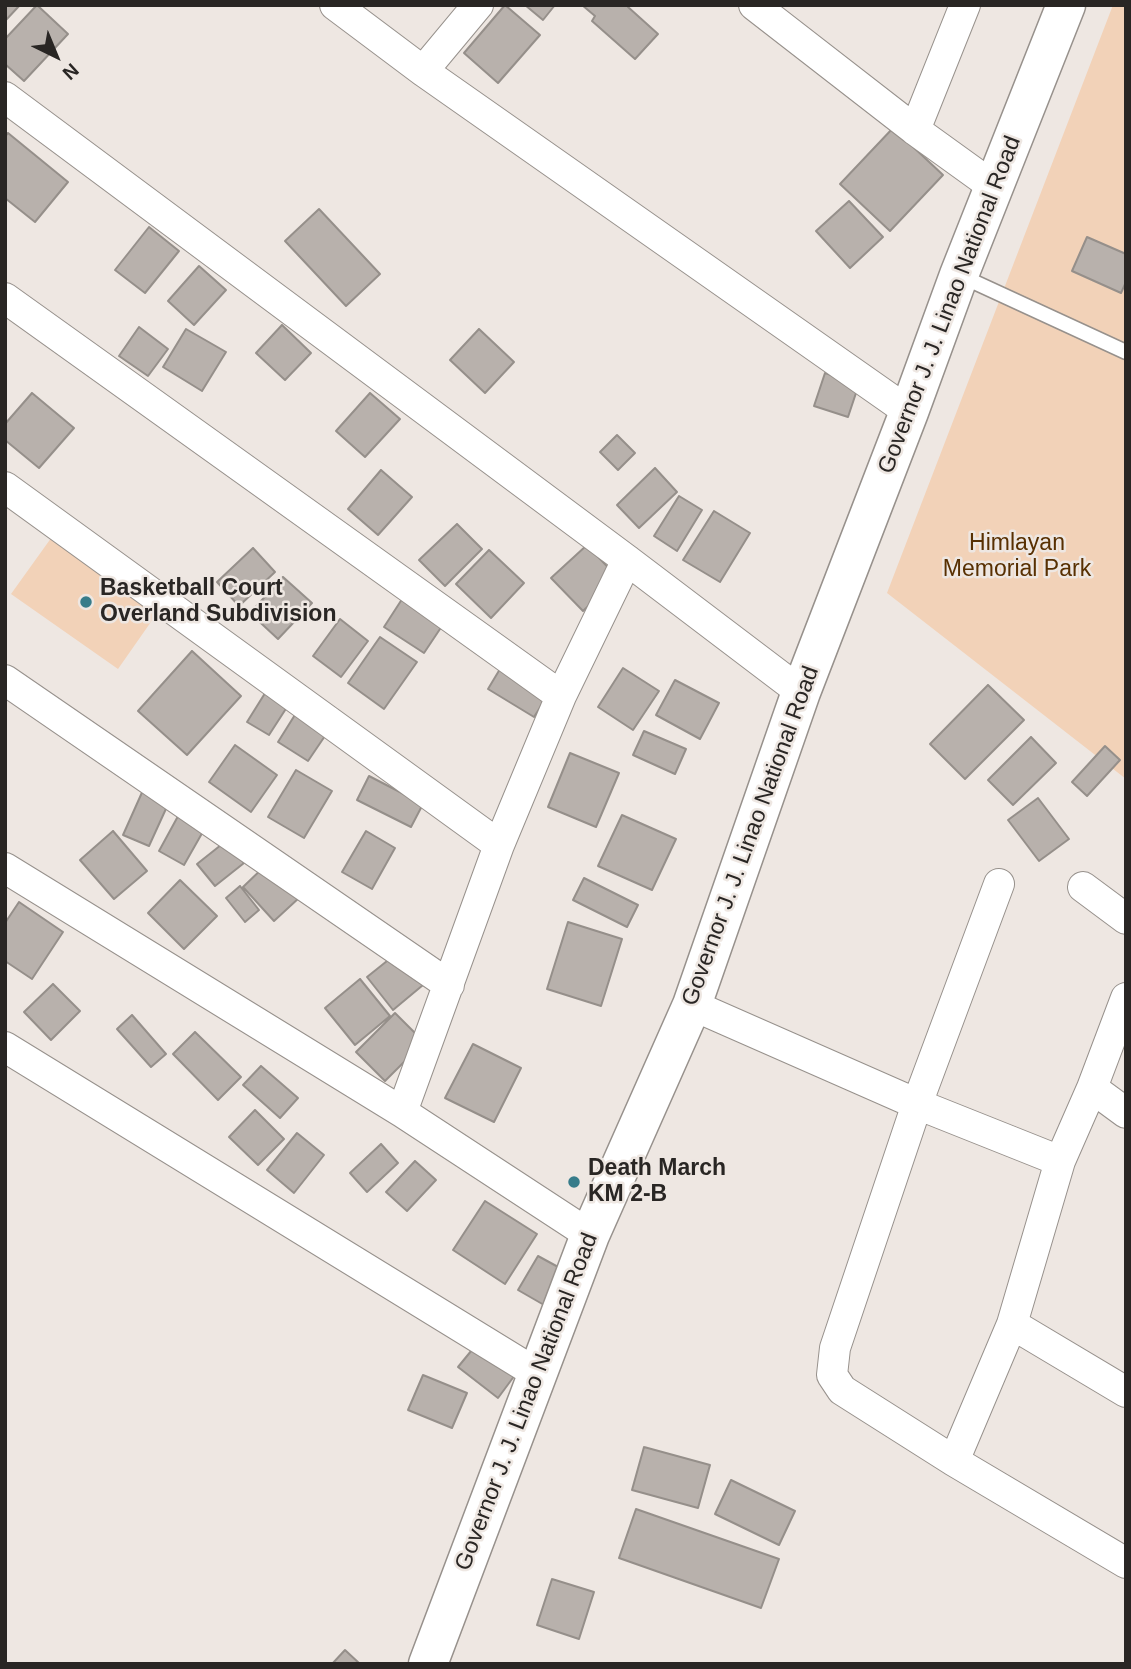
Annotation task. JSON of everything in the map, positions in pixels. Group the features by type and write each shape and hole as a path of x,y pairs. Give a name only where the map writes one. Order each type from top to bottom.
{"main road":[{"name":"Governor J. J. Linao National Road","path":"428,1664 590,1235 692,1005 800,692 909,412 958,275 1066,5"}],"street":[{"path":"335,5 423,71 909,412"},
{"path":"423,71 478,5"},
{"path":"754,5 915,130 994,187"},
{"path":"915,130 965,5"},
{"path":"5,97 800,692"},
{"path":"5,298 561,696"},
{"path":"5,487 499,845"},
{"path":"402,1112 499,845 561,696 627,560"},
{"path":"5,680 449,985"},
{"path":"5,868 402,1112 590,1235"},
{"path":"999,884 917,1104 835,1348 831,1375 842,1390 954,1461 1126,1563"},
{"path":"1083,887 1126,919"},
{"path":"954,1461 1012,1324 1060,1161 1092,1088 1126,998"},
{"path":"692,1005 917,1104 1060,1161"},
{"path":"5,1046 536,1373"},
{"path":"1092,1088 1126,1113"},
{"path":"1012,1324 1126,1392"}],"lane":[{"path":"958,275 1126,352"}],"green space":[{"name":"Himlayan Memorial Park","path":"1113,5 1126,5 1126,779 887,593"},
{"name":"Basketball Court Overland Subdivision","path":"54,534 160,609 118,669 11,594"}],"building":[{"path":"5,5 20,5 5,21"},
{"path":"37,5 68,34 24,81 5,64 5,39"},
{"path":"505,5 540,35 498,83 464,53"},
{"path":"525,5 555,5 543,20"},
{"path":"582,5 629,5 628,7 658,34 635,59 592,21 595,16"},
{"path":"893,128 943,175 890,231 840,184"},
{"path":"8,133 68,182 35,222 5,198 5,137"},
{"path":"849,201 883,237 850,268 816,231"},
{"path":"319,209 380,274 346,306 285,241"},
{"path":"149,227 179,251 145,293 115,270"},
{"path":"1087,237 1126,254 1126,282 1121,293 1072,271"},
{"path":"199,266 226,290 194,325 168,301"},
{"path":"282,325 311,353 285,380 256,353"},
{"path":"139,327 168,349 148,376 119,356"},
{"path":"186,329 226,352 202,391 163,367"},
{"path":"479,329 514,362 485,393 450,360"},
{"path":"825,373 859,384 848,417 814,406"},
{"path":"32,393 74,428 39,468 5,440 5,424"},
{"path":"370,393 400,419 365,457 336,431"},
{"path":"617,435 635,453 618,470 600,452"},
{"path":"655,468 677,492 639,528 617,505"},
{"path":"381,470 412,497 378,535 348,509"},
{"path":"679,496 702,510 677,551 654,536"},
{"path":"714,511 750,533 720,582 683,560"},
{"path":"457,524 482,549 445,586 419,560"},
{"path":"587,545 618,578 583,611 551,578"},
{"path":"253,548 275,572 239,606 217,582"},
{"path":"489,550 524,583 491,618 456,584"},
{"path":"283,577 312,603 278,639 250,613"},
{"path":"406,593 446,620 424,653 384,627"},
{"path":"340,619 368,641 341,677 313,656"},
{"path":"380,637 417,662 384,709 348,683"},
{"path":"192,651 241,696 187,755 138,711"},
{"path":"503,664 550,692 534,717 488,689"},
{"path":"623,668 659,691 633,730 598,707"},
{"path":"675,680 719,703 700,739 656,715"},
{"path":"988,685 1024,720 965,779 930,744"},
{"path":"267,690 289,704 269,735 247,722"},
{"path":"298,710 329,730 308,761 278,742"},
{"path":"644,731 686,749 675,774 633,755"},
{"path":"1031,737 1056,763 1013,805 988,780"},
{"path":"235,745 277,775 251,812 209,782"},
{"path":"1105,746 1120,760 1087,796 1072,782"},
{"path":"570,753 619,773 596,827 548,807"},
{"path":"296,770 332,791 304,838 268,817"},
{"path":"369,776 423,804 411,827 357,800"},
{"path":"144,788 170,800 149,846 123,835"},
{"path":"1038,798 1069,839 1039,861 1008,820"},
{"path":"183,807 209,821 184,865 159,851"},
{"path":"622,815 676,839 652,890 598,866"},
{"path":"113,831 147,871 114,899 80,860"},
{"path":"366,831 395,848 372,889 342,872"},
{"path":"226,841 244,863 215,886 197,864"},
{"path":"268,863 300,897 274,921 243,887"},
{"path":"584,878 638,905 627,927 573,900"},
{"path":"180,880 217,916 184,949 148,913"},
{"path":"240,886 259,910 245,922 226,898"},
{"path":"19,902 63,932 32,979 5,961 5,923"},
{"path":"568,922 622,939 601,1006 547,989"},
{"path":"397,953 423,985 393,1010 367,977"},
{"path":"360,979 390,1016 355,1045 325,1008"},
{"path":"53,984 80,1011 51,1040 24,1012"},
{"path":"395,1013 424,1042 385,1081 356,1052"},
{"path":"132,1015 166,1054 151,1067 117,1029"},
{"path":"195,1032 241,1077 218,1100 173,1054"},
{"path":"473,1044 521,1068 494,1122 445,1098"},
{"path":"261,1066 298,1098 280,1118 243,1085"},
{"path":"255,1110 284,1139 258,1165 229,1137"},
{"path":"297,1133 324,1155 294,1193 267,1170"},
{"path":"381,1144 398,1163 367,1192 350,1173"},
{"path":"415,1161 436,1180 407,1211 386,1192"},
{"path":"485,1201 537,1234 505,1284 453,1250"},
{"path":"538,1256 571,1274 551,1309 518,1290"},
{"path":"476,1345 515,1375 498,1398 458,1367"},
{"path":"423,1375 467,1393 452,1428 408,1410"},
{"path":"644,1447 710,1465 698,1508 632,1490"},
{"path":"731,1480 795,1511 779,1545 715,1514"},
{"path":"636,1509 779,1559 761,1608 619,1558"},
{"path":"552,1579 594,1592 579,1639 537,1625"},
{"path":"345,1650 360,1664 332,1664"}],"place":[{"name":"Basketball Court Overland Subdivision","path":"86,602"},
{"name":"Death March KM 2-B","path":"574,1182"}]}
